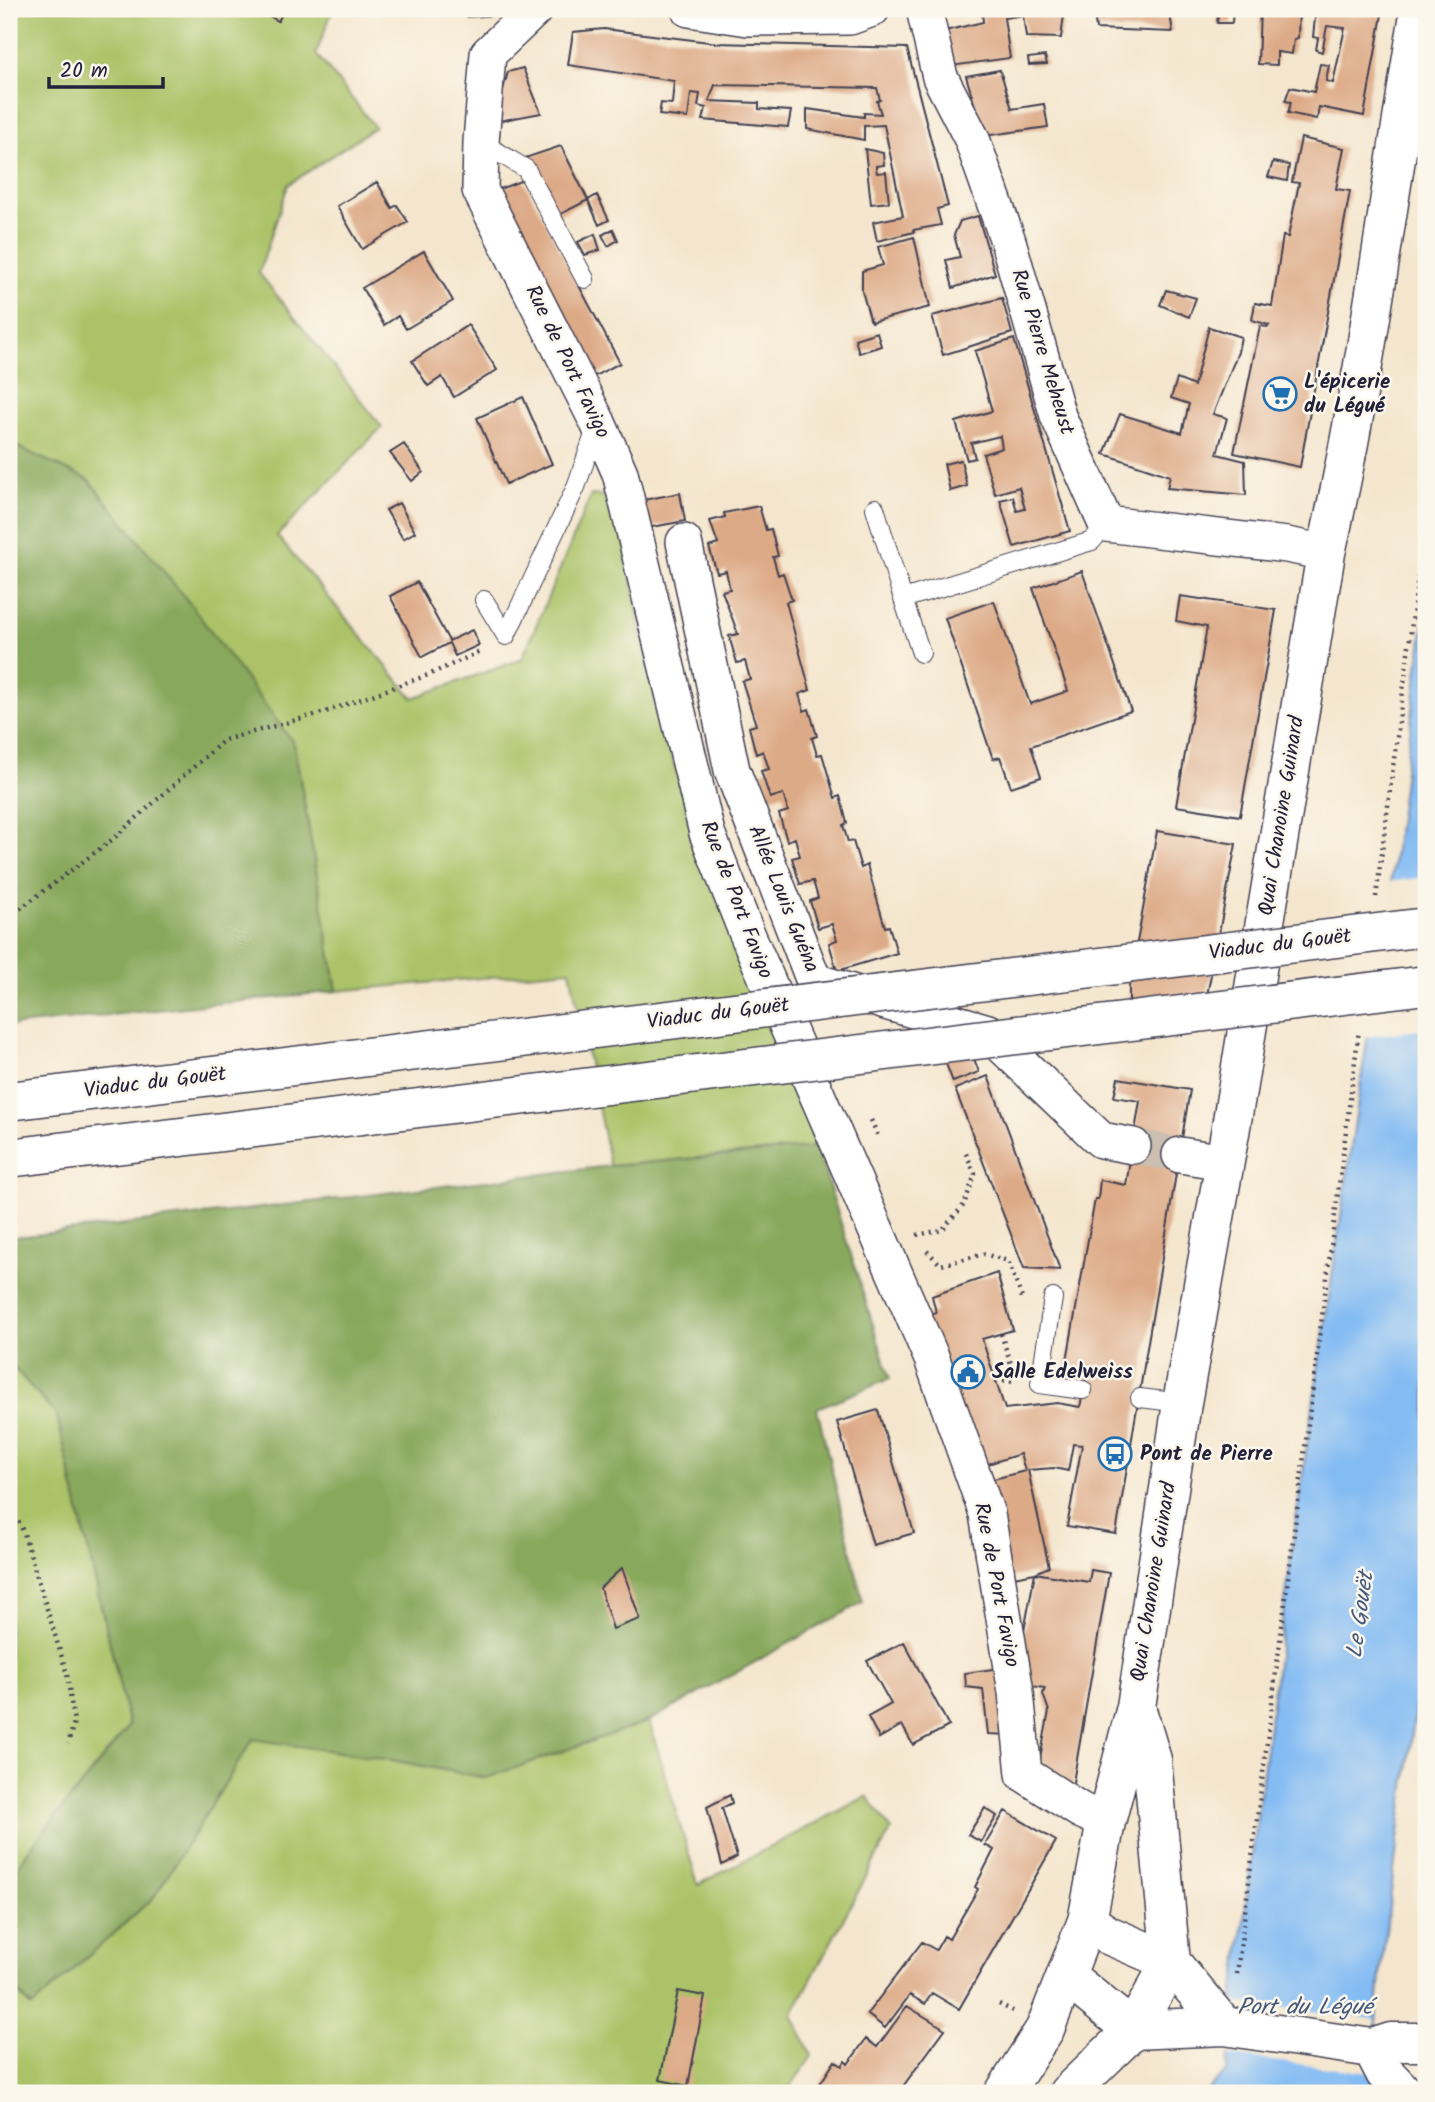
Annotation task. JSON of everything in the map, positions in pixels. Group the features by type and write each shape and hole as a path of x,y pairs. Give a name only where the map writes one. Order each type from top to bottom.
{"main road":[{"name":"Quai Chanoine Guinard","path":"1004,2093 1045,2029 1087,1921 1106,1822 1136,1707 1182,1404 1326,553 1346,464 1420,9"},
{"name":"Viaduc du Gouët","path":"9,1101 1426,927"},
{"path":"9,1158 1426,985"},
{"name":"Quai Chanoine Guinard","path":"1136,1707 1152,1760 1171,1962"},
{"path":"1087,1921 1108,1935 1171,1962 1224,2026"},
{"path":"1068,2093 1133,2031 1171,1962"},
{"path":"1066,1976 1133,2031 1224,2026 1372,2048 1391,2042 1426,2042"},
{"path":"1372,2048 1385,2073 1404,2093"}],"street":[{"name":"Rue de Port Favigo","path":"535,9 488,54 480,190 620,472 707,833 755,952 933,1359 987,1514 1016,1692 1024,1774 1080,1810 1106,1822"},
{"path":"689,9 748,18 850,17 872,9"},
{"name":"Rue Pierre Meheust","path":"924,9 940,76 972,139 1008,241 1058,416 1106,524"},
{"path":"1106,524 1287,545 1326,553"},
{"name":"Allée Louis Guéna","path":"684,542 732,770 814,981 988,1032 1101,1140 1133,1146"},
{"path":"1180,1154 1224,1163"}],"lane":[{"path":"481,142 526,169 585,279"},
{"path":"506,636 576,487 598,423"},
{"path":"875,508 921,653"},
{"path":"903,599 1091,541 1106,524"},
{"path":"484,600 506,636"},
{"path":"1053,1298 1040,1384 1083,1390"},
{"path":"1140,1398 1182,1404"}],"path":[{"path":"1375,901 1426,516"},
{"path":"9,917 113,839 224,740 325,712 428,675 472,656 506,636"},
{"path":"1237,1974 1359,1026"},
{"path":"865,1110 880,1139"},
{"path":"964,1149 975,1174 964,1205 942,1230 913,1236 941,1265 984,1254 1008,1261 1026,1311"},
{"path":"1001,1334 1018,1382"},
{"path":"9,1503 23,1531 67,1674 74,1721 68,1744"}],"green space":[{"path":"9,9 333,9 316,54 375,127 288,185 259,273 382,427 277,536 413,698 522,659 591,495 616,496 650,676 693,834 735,931 817,1147 610,1166 570,970 337,991 294,744 89,480 9,443"},
{"path":"9,443 89,480 192,606 294,744 337,991 9,1026"},
{"path":"817,1147 890,1379 817,1408 863,1602 649,1721 486,1778 392,1760 253,1739 154,1897 32,2007 9,1983 9,1883 27,1852 129,1726 57,1416 9,1362 9,1238 610,1166"},
{"path":"9,1362 57,1415 129,1726 27,1852 9,1883"},
{"path":"649,1721 698,1885 867,1796 891,1830 792,2015 812,2056 786,2093 9,2093 9,1983 31,2007 154,1897 253,1739 392,1760 486,1778"}],"water":[{"name":"Port du Légué","path":"1426,605 1426,1628 1380,1975 1370,2093 1204,2093 1227,2071 1234,1995 1295,1526 1393,865"}],"pier":[{"path":"1426,877 1426,1029 1364,1037 1387,882"},
{"path":"1230,2001 1375,2019 1370,2073 1225,2055"}],"building":[{"path":"258,9 285,9 278,21"},
{"path":"466,9 523,9 522,14 466,17"},
{"path":"982,9 1060,9 1061,15 1064,15 1061,38 1026,37 1023,15 1004,18 1010,58 951,66 945,31 983,22"},
{"path":"1103,9 1116,9 1116,13 1170,15 1173,32 1096,29 1095,20 1102,19"},
{"path":"1219,9 1233,9 1232,23 1217,23"},
{"path":"1260,9 1299,9 1298,38 1294,39 1292,54 1277,52 1277,65 1258,64"},
{"path":"1316,9 1383,9 1364,116 1319,107 1317,119 1288,113 1291,102 1285,101 1290,87 1314,92 1320,64 1329,65 1326,81 1333,83 1345,28 1327,26 1322,52 1316,50 1318,38 1313,37"},
{"path":"604,29 717,43 907,48 948,206 937,209 941,225 877,241 873,222 903,216 884,125 864,126 864,140 807,129 807,109 864,117 864,113 881,114 877,88 715,85 709,101 759,103 759,109 791,111 788,127 703,120 706,108 698,106 700,94 691,93 688,118 659,115 661,103 672,104 674,81 568,65 573,32"},
{"path":"1045,56 1047,64 1029,65 1028,58"},
{"path":"523,68 541,113 499,121 502,93 508,72"},
{"path":"1000,70 1012,109 1044,104 1048,127 984,136 966,76"},
{"path":"1301,138 1344,148 1336,189 1350,191 1300,467 1234,453 1260,326 1269,325 1252,320 1255,303 1272,306 1283,236 1288,237 1299,183 1292,182"},
{"path":"561,146 588,200 555,217 525,158"},
{"path":"865,149 883,153 884,165 876,166 876,169 877,173 886,172 889,202 871,204"},
{"path":"1273,162 1289,165 1287,181 1268,177"},
{"path":"523,180 620,363 587,380 497,190"},
{"path":"377,182 392,208 397,205 408,222 362,249 337,206"},
{"path":"597,195 609,220 599,225 588,200"},
{"path":"978,216 995,274 953,288 946,260 960,257 954,235 960,221"},
{"path":"613,229 618,240 608,246 602,235"},
{"path":"595,234 600,250 585,255 578,242"},
{"path":"914,237 930,307 871,322 862,291 862,271 883,265 878,247"},
{"path":"424,251 453,301 406,329 398,316 384,325 362,288"},
{"path":"1166,290 1196,298 1189,317 1160,305"},
{"path":"1002,298 1012,333 943,355 932,316"},
{"path":"468,325 497,370 454,397 442,377 428,386 412,361"},
{"path":"1209,327 1241,337 1238,352 1213,414 1227,418 1217,454 1245,461 1246,495 1167,488 1170,476 1104,454 1120,414 1182,433 1189,404 1171,398 1177,379 1194,386"},
{"path":"877,332 881,346 859,353 855,339"},
{"path":"1014,339 1070,531 1014,547 1000,500 1013,497 1017,511 1025,509 1019,487 995,494 983,454 1002,448 1000,436 971,443 975,458 967,460 956,422 992,411 975,351"},
{"path":"523,397 552,464 506,484 477,418"},
{"path":"404,444 423,472 412,481 390,453"},
{"path":"961,460 967,486 950,491 944,464"},
{"path":"680,493 685,521 641,529 633,502"},
{"path":"399,503 415,532 403,539 386,510"},
{"path":"759,506 766,530 771,529 778,556 773,557 778,575 783,573 792,600 786,602 810,690 799,694 804,711 809,709 817,736 812,738 817,755 822,754 835,798 840,796 847,823 843,825 848,842 853,841 861,868 867,865 885,927 889,926 897,953 837,971 829,943 837,940 832,924 818,928 810,901 818,898 813,881 800,884 792,858 800,856 795,838 787,841 779,814 788,811 783,794 770,798 761,771 769,769 763,751 756,754 749,727 756,725 742,681 750,679 745,661 737,663 729,636 738,634 722,591 730,589 726,571 717,573 709,547 718,544 710,521 725,517 724,513"},
{"path":"1082,571 1131,711 1031,746 1041,777 1011,787 1000,757 993,759 945,618 994,601 1030,704 1068,691 1033,588"},
{"path":"417,582 449,641 472,630 479,645 455,656 449,643 422,657 390,596"},
{"path":"1180,596 1276,610 1240,816 1176,806 1207,627 1176,621"},
{"path":"1157,831 1236,844 1200,1032 1129,1023 1129,987"},
{"path":"966,1038 979,1072 953,1082 940,1048"},
{"path":"988,1076 1060,1270 1024,1268 955,1089"},
{"path":"1118,1078 1190,1090 1116,1534 1067,1526 1082,1445 1073,1444 1068,1471 1054,1468 1028,1470 1049,1567 1035,1573 1008,1578 986,1481 1025,1471 1020,1454 975,1468 925,1316 936,1312 932,1296 997,1273 1013,1330 982,1339 1005,1409 1057,1403 1080,1407 1087,1375 1065,1372 1095,1199 1098,1199 1100,1180 1126,1185 1140,1101 1114,1097"},
{"path":"878,1410 914,1533 873,1545 837,1422"},
{"path":"622,1568 640,1619 613,1629 600,1588"},
{"path":"1091,1570 1109,1573 1071,1794 1038,1770 1049,1711 1043,1694 1045,1688 1020,1684 1017,1668 1035,1573 1089,1582"},
{"path":"904,1642 949,1726 913,1745 902,1725 879,1738 868,1717 891,1704 867,1661"},
{"path":"1007,1667 1011,1735 988,1734 983,1689 966,1687 965,1673"},
{"path":"730,1795 732,1803 722,1808 737,1857 722,1865 707,1807"},
{"path":"985,1808 997,1816 981,1842 968,1835"},
{"path":"1005,1811 1056,1841 959,2009 932,1993 925,2004 910,1995 885,2028 867,2014 922,1942 936,1950 944,1936 949,1939 978,1889 975,1887 994,1850 985,1845"},
{"path":"678,1991 705,1996 688,2086 660,2080"},
{"path":"907,2006 945,2029 898,2093 814,2093 835,2061 842,2066 845,2061 848,2064 866,2039 877,2047"}],"tunnel":[{"path":"1133,1146 1180,1155"}],"place":[{"name":"L'épicerie du Légué","path":"1280,394"},
{"name":"Salle Edelweiss","path":"968,1372"},
{"name":"Pont de Pierre","path":"1115,1454"}],"water label":[{"name":"Le Gouët","path":"1361,1615"}]}
